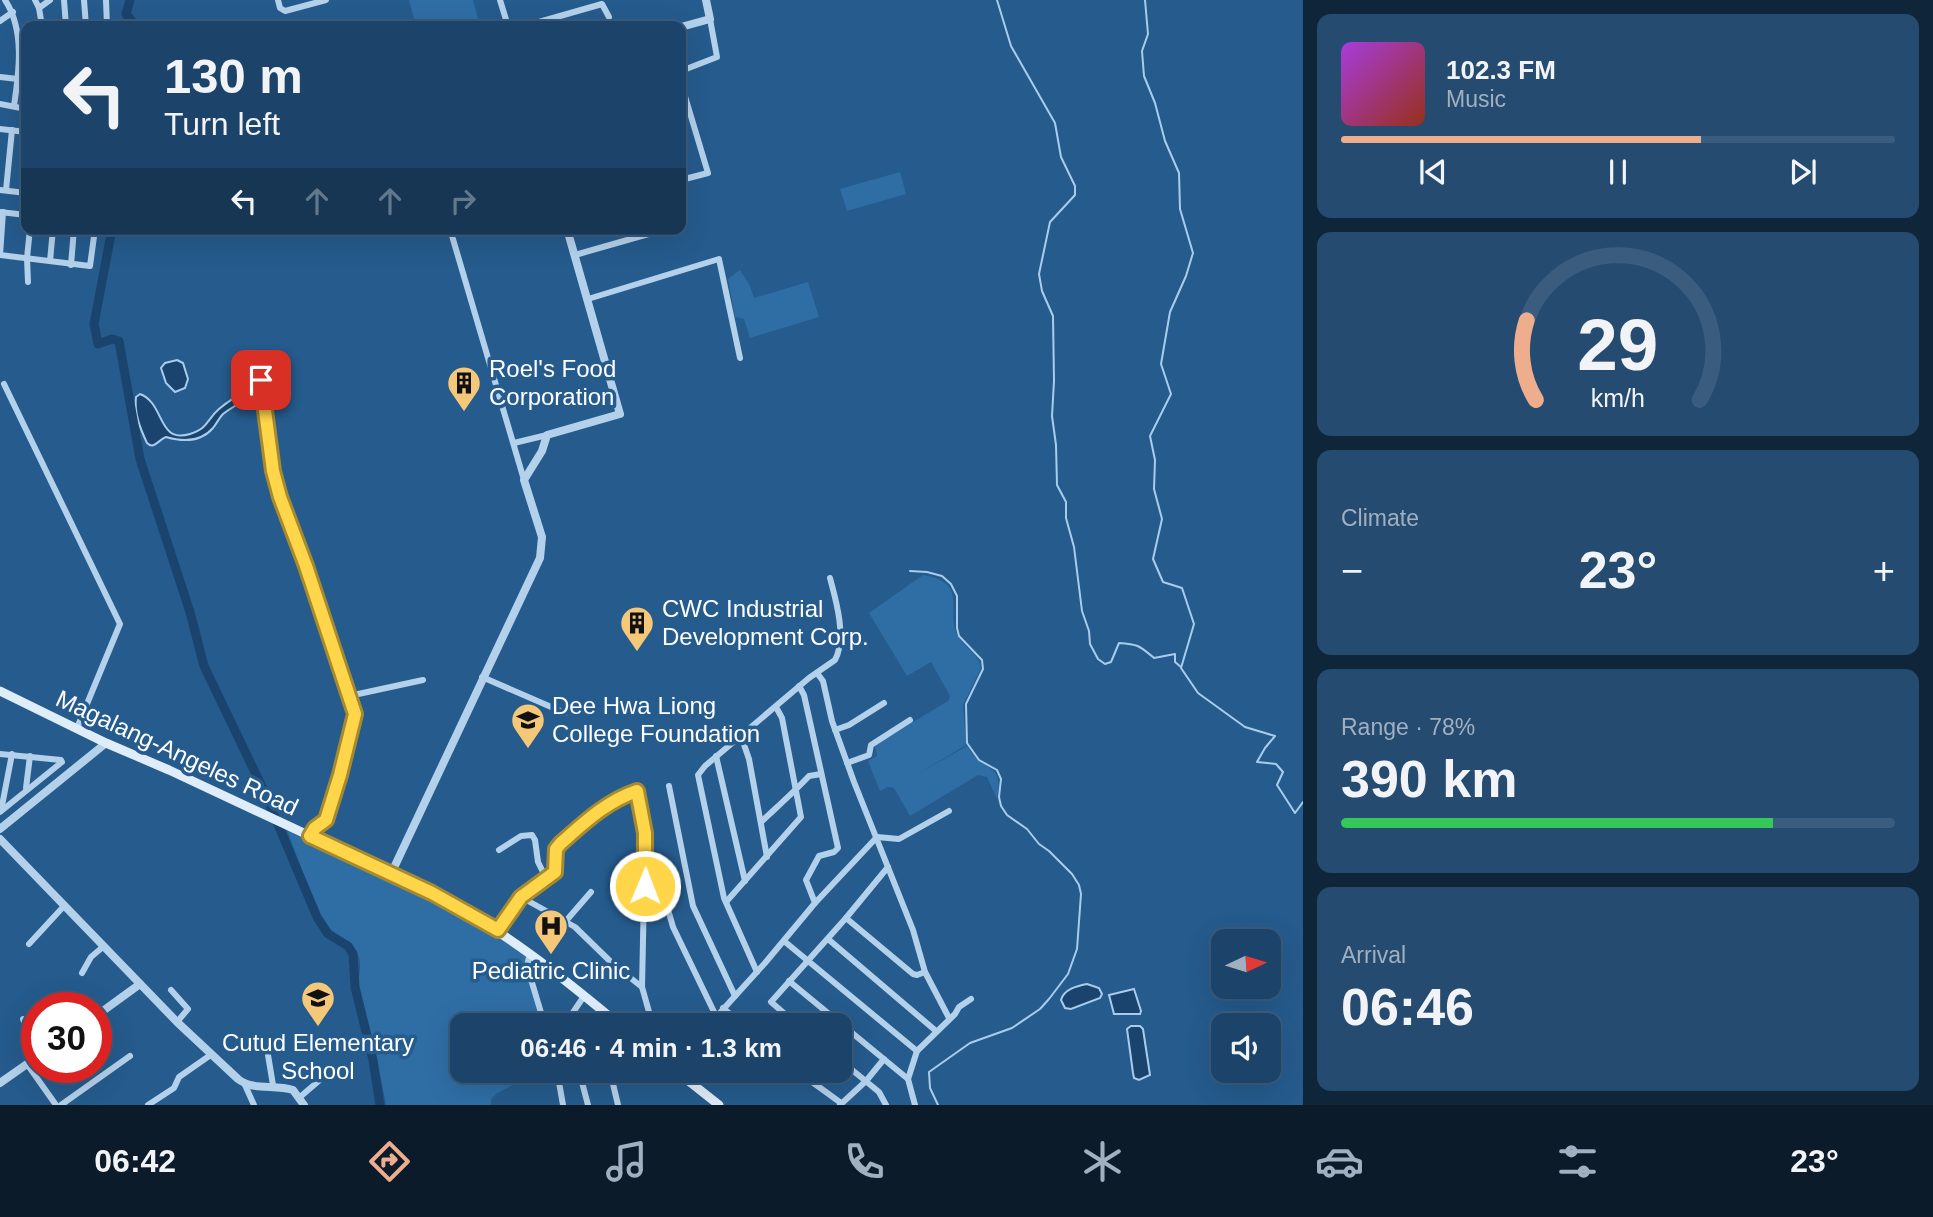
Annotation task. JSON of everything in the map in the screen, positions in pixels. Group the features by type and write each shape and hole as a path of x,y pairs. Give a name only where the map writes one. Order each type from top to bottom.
{"main road":[{"name":"Magalang-Angeles Road","path":"0,691 104,743 170,770 437,895 498,930 603,1013"},
{"path":"691,1083 719,1105"}],"street":[{"path":"5,0 13,12 18,41 18,79 14,106"},
{"path":"35,0 40,21"},
{"path":"39,8 50,0"},
{"path":"64,0 66,21"},
{"path":"84,0 86,21"},
{"path":"106,0 107,21"},
{"path":"278,2 285,10 303,3 326,0"},
{"path":"500,0 506,21"},
{"path":"686,69 717,57 706,0"},
{"path":"542,21 602,4 609,17"},
{"path":"0,21 13,12"},
{"path":"686,26 710,19"},
{"path":"0,78 18,79"},
{"path":"686,100 708,173 686,179"},
{"path":"0,104 21,108"},
{"path":"0,129 21,131"},
{"path":"12,130 3,190 21,192"},
{"path":"0,149 10,150"},
{"path":"21,214 2,212 0,255 88,267 92,265 94,235"},
{"path":"28,282 29,235"},
{"path":"50,261 52,235"},
{"path":"71,265 74,235"},
{"path":"391,874 543,547 452,235"},
{"path":"514,443 620,414 569,235"},
{"path":"575,255 645,235"},
{"path":"588,299 719,259 740,358"},
{"path":"261,380 273,471 280,497 355,714 326,820 306,834"},
{"path":"0,392 4,384 120,624 78,728"},
{"path":"524,480 542,452 547,435"},
{"path":"519,458 534,464"},
{"path":"757,972 726,902 698,778 699,772 799,686 835,660 838,654 841,616 830,578"},
{"path":"817,673 823,681 835,730 847,763 913,930 925,972 949,1018"},
{"path":"482,677 565,712"},
{"path":"349,696 423,680"},
{"path":"799,686 804,695 838,850 819,856 806,880 815,903"},
{"path":"835,730 849,725 884,703"},
{"path":"726,902 801,817 782,718 776,707"},
{"path":"847,763 867,757 871,745 910,720"},
{"path":"741,736 749,759 767,858"},
{"path":"0,827 104,743"},
{"path":"0,754 62,762 1,811"},
{"path":"1,811 12,754"},
{"path":"26,789 30,756"},
{"path":"716,756 745,881"},
{"path":"761,822 809,776 821,774"},
{"path":"669,786 694,906 735,996"},
{"path":"498,930 521,897 556,870 556,849 561,843 606,806 637,791 645,846 642,986 649,1013"},
{"path":"877,837 899,839 949,811"},
{"path":"499,849 521,836 533,835 538,862 546,878"},
{"path":"719,1013 877,837"},
{"path":"0,839 177,1022 246,1084 254,1105"},
{"path":"784,1013 771,1002 888,867"},
{"path":"565,922 591,892"},
{"path":"521,897 577,929 614,965 642,986"},
{"path":"665,899 673,927 715,1013"},
{"path":"29,944 64,906"},
{"path":"846,918 913,974 925,972"},
{"path":"828,939 936,1031"},
{"path":"784,940 918,1051"},
{"path":"82,973 91,957 104,946"},
{"path":"530,953 527,966 541,1013"},
{"path":"789,981 908,1079"},
{"path":"112,1004 140,984"},
{"path":"171,990 188,1007 177,1022"},
{"path":"573,1013 584,996"},
{"path":"915,1105 908,1079 918,1051 971,999"},
{"path":"723,1008 729,1013"},
{"path":"148,1105 171,1091 179,1077 212,1054"},
{"path":"268,1055 272,1086"},
{"path":"42,1083 59,1105 130,1056"},
{"path":"813,1083 841,1104 866,1081 884,1059"},
{"path":"0,1083 21,1068"},
{"path":"852,1070 879,1092 886,1105"},
{"path":"246,1084 293,1090 302,1101 328,1073"},
{"path":"560,1083 564,1103"},
{"path":"582,1083 588,1105"},
{"path":"613,1083 618,1105"}],"shaded area":[{"path":"409,0 473,0 479,21 415,21"},
{"path":"900,172 906,194 847,211 840,189"},
{"path":"740,270 754,298 808,282 819,317 750,338 744,319 735,317 728,279"},
{"path":"177,360 183,363 188,379 185,388 175,392 166,383 161,368 165,363"},
{"path":"247,391 250,393 223,414 208,433 197,438 179,440 166,437 154,445 149,445 138,420 136,397 140,394 154,405 166,428 172,433 179,436 190,434 204,426 225,404"},
{"path":"923,575 938,579 951,591 954,627 958,636 977,658 981,668 963,705 966,745 918,774 967,746 995,773 999,787 997,799 987,777 978,775 910,816 894,788 888,787 880,791 868,761 877,756 875,745 948,701 950,696 931,662 907,676 869,613"},
{"path":"286,827 447,902 529,954 542,1013 450,1013 450,1083 516,1083 496,1094 491,1105 386,1105 359,994 359,956 349,943 320,919"},
{"path":"1087,984 1099,988 1102,994 1100,998 1071,1009 1065,1008 1061,1000 1065,993"},
{"path":"1134,989 1140,1014 1114,1014 1109,995"},
{"path":"1140,1026 1143,1029 1150,1075 1139,1080 1134,1078 1133,1073 1127,1029"}],"waterway":[{"path":"130,0 126,14 132,21"},
{"path":"997,0 1011,46 1055,123 1061,157 1075,186 1075,195 1050,222 1039,274 1042,291 1053,316 1052,416 1057,485 1066,502 1066,518 1074,547 1082,611 1090,644 1098,659 1105,664 1111,662 1119,643 1138,646 1154,658 1175,654 1175,662 1181,667"},
{"path":"1145,0 1148,34 1142,51 1144,76 1155,103 1165,141 1179,173 1180,209 1193,253 1170,312 1161,364 1171,394 1150,436 1155,460 1154,489 1162,519 1153,559 1163,582 1182,588 1194,624 1181,668 1198,693 1245,727 1275,736 1257,762 1276,764 1283,772 1277,785 1295,813 1303,802"},
{"path":"111,235 94,324 98,344 112,339 119,341 140,459 190,612 204,666 264,791 317,917 328,934 348,946 353,954 355,987 373,1060 380,1105"},
{"path":"910,571 942,576 951,584 957,596 959,636 982,660 983,669 966,704 967,743 979,760 997,770 1001,779 999,797 1007,815 1027,829 1039,844 1072,874 1081,894 1077,949 1068,974 1040,1009 1012,1028 970,1043 929,1072 930,1088 938,1105"}],"place":[{"name":"Roel's Food Corporation","path":"464,413"},
{"name":"CWC Industrial Development Corp.","path":"637,653"},
{"name":"Dee Hwa Liong College Foundation","path":"528,750"},
{"name":"Pediatric Clinic","path":"551,956"},
{"name":"Cutud Elementary School","path":"318,1028"}],"route":[{"path":"261,380 273,471 280,497 355,714 326,820 315,828 310,836 432,893 498,930 521,897 555,872 556,849 561,843 606,806 637,791 645,833 645,886"}]}
